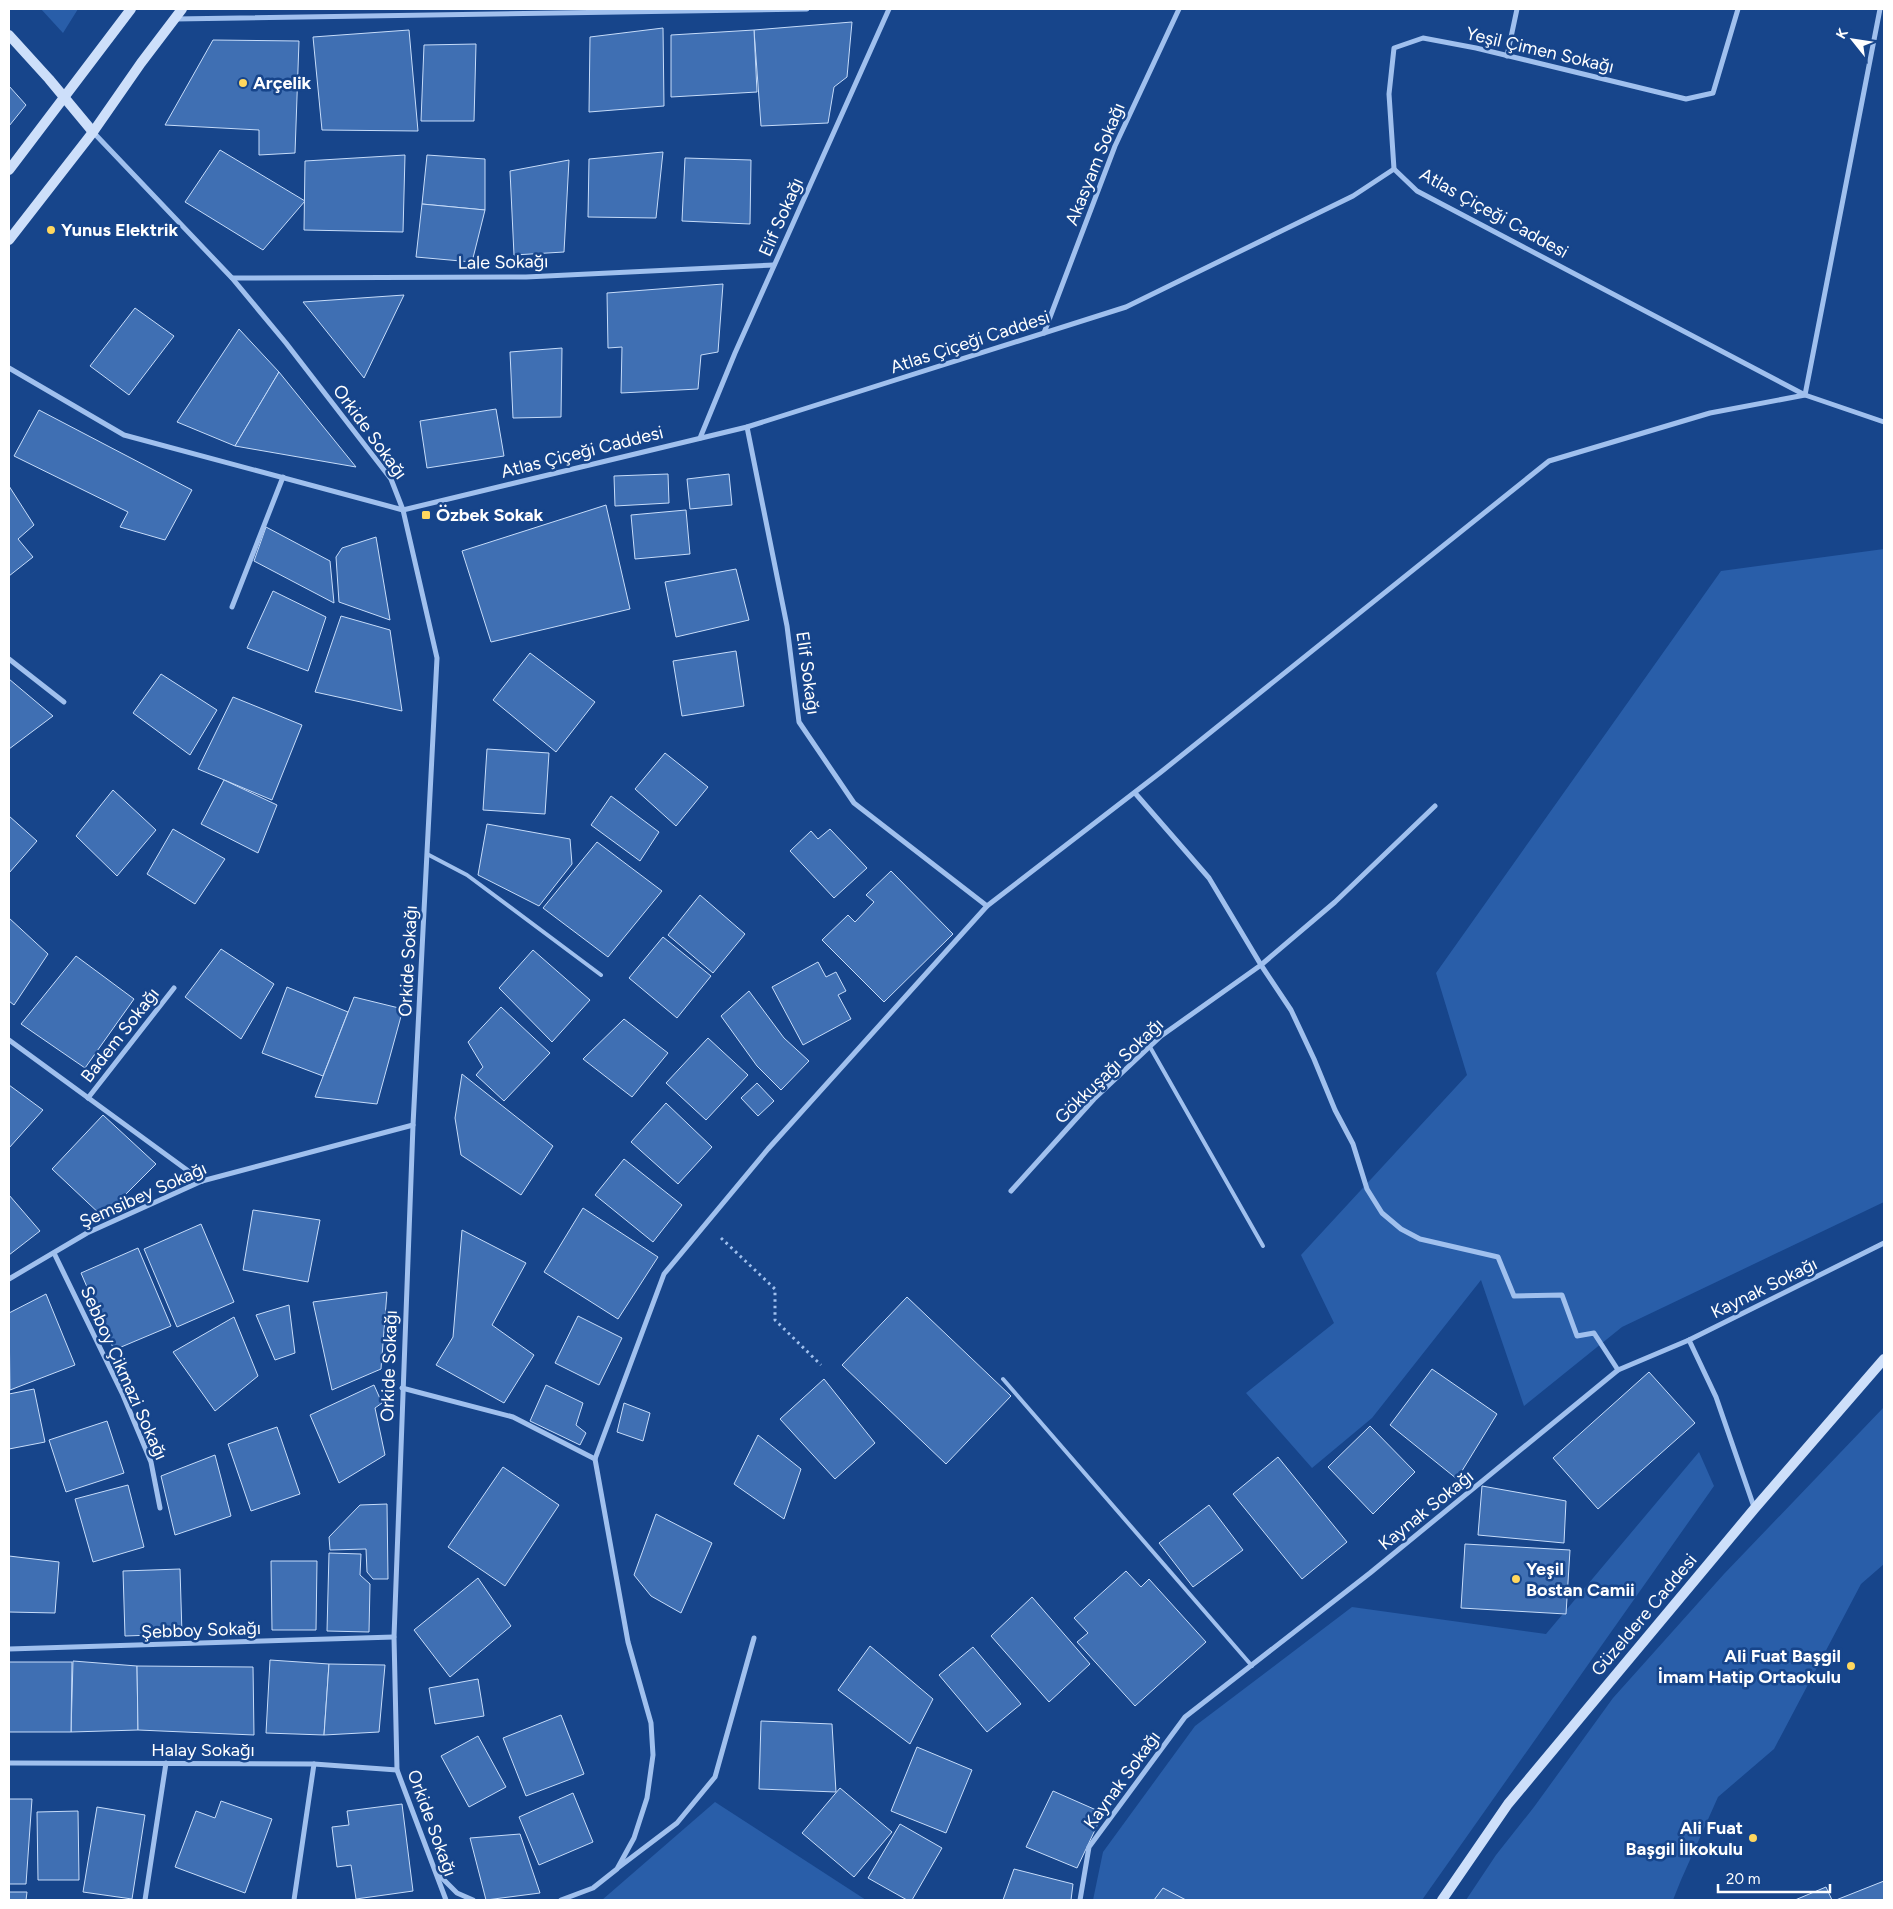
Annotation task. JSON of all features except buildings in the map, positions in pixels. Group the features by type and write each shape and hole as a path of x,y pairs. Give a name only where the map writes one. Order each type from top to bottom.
{"street":[{"path":"9,170 131,9"},
{"path":"9,240 94,132 141,63 182,9"},
{"path":"175,19 807,9"},
{"name":"Elif Sokağı","path":"700,438 735,352 889,9"},
{"name":"Akasyam Sokağı","path":"1044,333 1115,146 1178,9"},
{"path":"1507,56 1517,9"},
{"name":"Yeşil Çimen Sokağı","path":"1394,169 1389,94 1394,48 1422,38 1686,98 1713,93 1738,9"},
{"path":"617,1869 634,1838 646,1798 653,1755 651,1722 628,1642 595,1459 664,1274 768,1149 987,906 1135,792 1549,461 1710,413 1806,395 1880,9"},
{"path":"9,35 94,132"},
{"name":"Orkide Sokağı","path":"94,132 232,278 286,343 392,479 403,510 437,658 412,1125 394,1637 397,1770 446,1900"},
{"name":"Atlas Çiçeği Caddesi","path":"9,368 124,435 403,510 747,427 1126,307 1353,196 1394,169 1417,191 1806,395 1884,422"},
{"name":"Lale Sokağı","path":"232,278 526,277 774,265"},
{"name":"Elif Sokağı","path":"747,427 787,626 799,722 854,803 987,906"},
{"path":"232,607 284,478"},
{"path":"9,658 64,702"},
{"path":"1135,792 1209,878 1290,1010 1314,1059 1335,1110 1353,1144 1367,1189 1382,1212 1401,1229 1420,1238 1498,1257 1514,1296 1562,1295 1577,1336 1594,1334 1618,1370"},
{"name":"Gökkuşağı Sokağı","path":"1011,1191 1094,1099 1161,1036 1261,965 1335,902 1435,806"},
{"name":"Badem Sokağı","path":"88,1098 174,988"},
{"name":"Badem Sokağı","path":"9,1040 202,1182"},
{"name":"Şemsibey Sokağı","path":"9,1279 87,1234 202,1182 412,1125"},
{"name":"Kaynak Sokağı","path":"1080,1900 1089,1848 1186,1717 1370,1573 1618,1370 1689,1340 1884,1243"},
{"name":"Sebboy Çikmazi Sokağı","path":"54,1253 123,1395 152,1462 160,1508"},
{"path":"1689,1340 1716,1397 1754,1508"},
{"name":"Güzeldere Caddesi","path":"1442,1900 1508,1804 1754,1508 1884,1360"},
{"path":"402,1388 513,1417 595,1459"},
{"name":"Şebboy Sokağı","path":"9,1649 394,1637"},
{"path":"561,1900 593,1888 677,1824 715,1776 754,1638"},
{"name":"Halay Sokağı","path":"9,1763 314,1764 397,1770"},
{"path":"144,1900 166,1763"},
{"path":"294,1900 314,1764"},
{"path":"435,1870 457,1894 473,1900"}],"lane":[{"path":"427,854 467,875 602,975"},
{"path":"1150,1046 1263,1246"},
{"path":"1003,1379 1252,1666"}],"path":[{"path":"706,1224 775,1289 775,1320 821,1365"}],"shaded area":[{"path":"41,9 78,9 63,33"},
{"path":"1884,549 1884,1202 1622,1327 1524,1406 1481,1280 1372,1418 1312,1468 1246,1393 1334,1323 1301,1255 1467,1075 1436,973 1721,571"},
{"path":"1884,1407 1884,1564 1861,1584 1774,1749 1718,1797 1673,1900 1466,1900 1496,1855 1534,1807 1613,1698 1724,1574"},
{"path":"1699,1452 1714,1486 1422,1900 1093,1900 1103,1852 1195,1726 1352,1607 1546,1634"},
{"path":"715,1802 866,1900 602,1900"}],"place":[{"name":"Arçelik","path":"243,83"},
{"name":"Yunus Elektrik","path":"51,230"},
{"name":"Özbek Sokak","path":"426,515"},
{"name":"Yeşil Bostan Camii","path":"1516,1579"},
{"name":"Ali Fuat Başgil İmam Hatip Ortaokulu","path":"1851,1666"},
{"name":"Ali Fuat Başgil İlkokulu","path":"1753,1838"}]}
